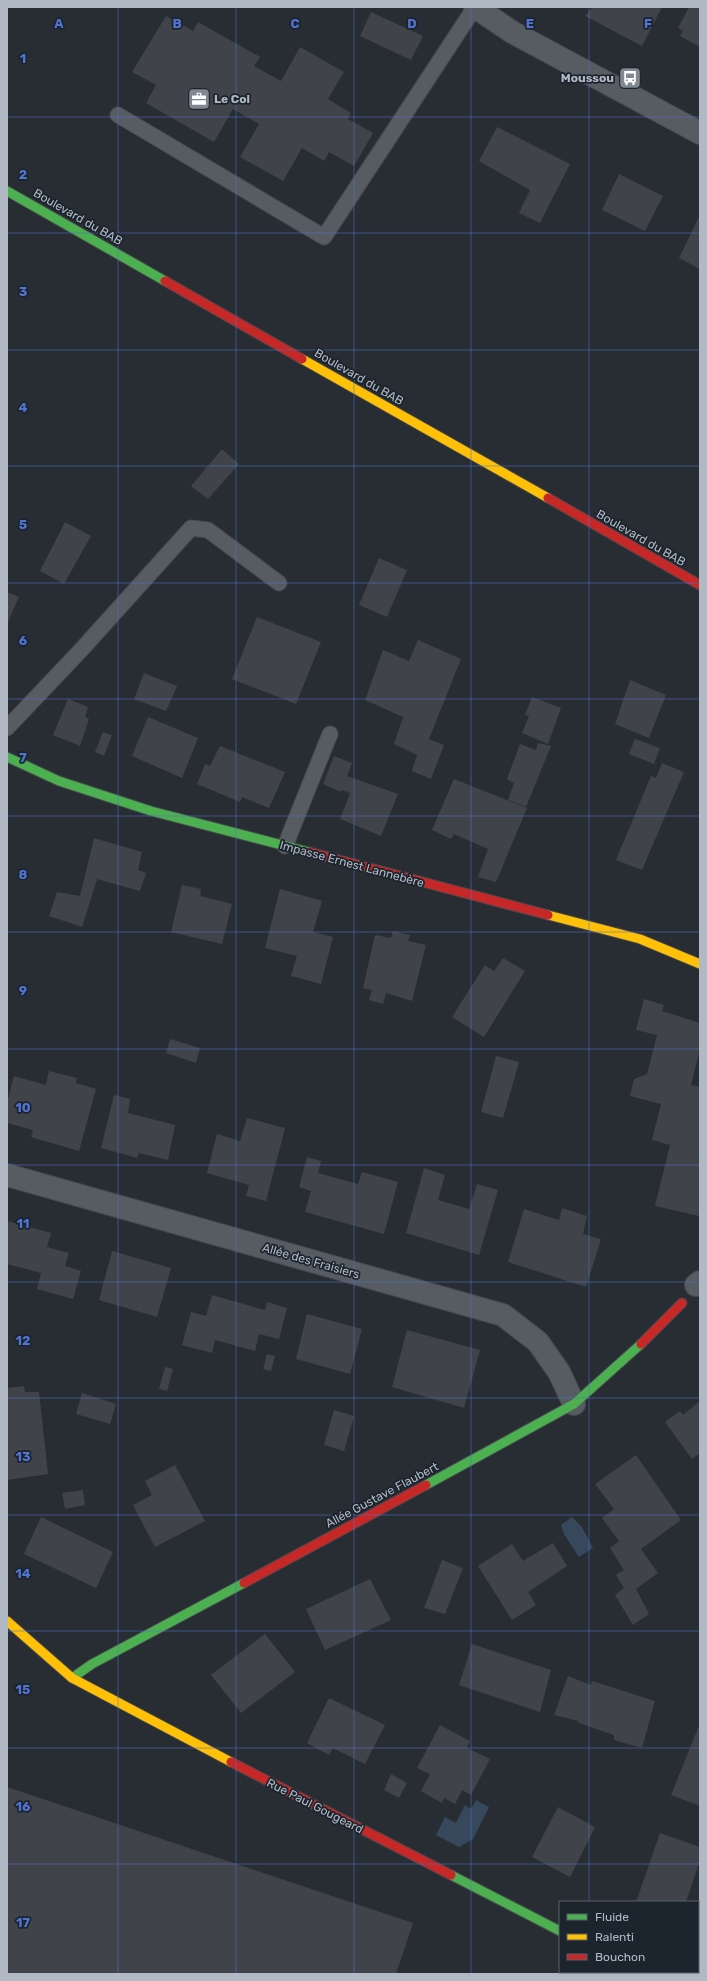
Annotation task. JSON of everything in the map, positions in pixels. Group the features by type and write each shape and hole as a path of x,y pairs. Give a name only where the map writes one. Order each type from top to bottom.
{"street":[{"path":"475,7 512,32 700,133"},
{"name":"Boulevard du BAB","path":"7,191 700,585"},
{"name":"Impasse Ernest Lannebère","path":"7,757 59,781 151,811 640,939 700,964"},
{"name":"Allée des Fraisiers","path":"7,1175 503,1315 538,1342 559,1372 574,1404"},
{"name":"Allée Gustave Flaubert","path":"72,1678 92,1664 529,1430 574,1404 649,1337 682,1303"},
{"name":"Rue Paul Gougeard","path":"7,1621 72,1678 187,1740 559,1930"}],"lane":[{"path":"118,115 324,237 475,7"},
{"path":"7,728 81,650 191,528 208,530 279,583"},
{"path":"285,846 330,734"}],"water":[{"path":"572,1517 582,1527 593,1548 579,1557 564,1534 561,1525"},
{"path":"476,1800 489,1807 473,1839 459,1847 436,1835 445,1817 456,1823 465,1805 471,1809"}],"building":[{"path":"593,7 662,7 642,46 585,16"},
{"path":"689,7 700,7 700,47 680,36 683,31 678,28"},
{"path":"371,12 423,36 411,60 360,36"},
{"path":"166,16 193,31 198,22 260,57 254,66 281,81 300,47 344,72 328,99 351,113 348,119 373,133 354,166 329,152 324,161 302,148 283,181 240,157 259,124 233,109 214,142 146,103 156,85 132,72"},
{"path":"497,127 570,164 540,223 519,213 530,190 479,161"},
{"path":"619,174 663,196 645,231 602,210"},
{"path":"700,215 700,269 679,258"},
{"path":"222,449 239,464 208,499 191,486"},
{"path":"65,522 91,536 64,584 40,571"},
{"path":"379,558 407,570 387,617 359,605"},
{"path":"7,592 19,597 7,624"},
{"path":"257,617 321,642 296,704 232,679"},
{"path":"418,640 461,659 429,739 444,745 431,779 412,771 417,755 394,744 403,717 365,700 383,650 409,661"},
{"path":"144,673 177,686 166,711 134,699"},
{"path":"630,680 666,695 649,738 615,724"},
{"path":"532,697 561,708 548,744 522,733 529,716 525,715"},
{"path":"68,699 88,707 85,717 89,719 80,746 53,735"},
{"path":"148,717 198,738 182,778 132,756"},
{"path":"103,732 112,735 104,756 95,752"},
{"path":"635,739 660,748 654,764 629,754"},
{"path":"538,743 551,746 526,807 508,800 514,783 507,779 520,744 536,750"},
{"path":"220,746 285,772 269,808 242,797 240,802 197,784 205,764 210,766"},
{"path":"334,756 352,763 347,776 398,794 381,836 340,819 350,793 341,790 341,792 323,784"},
{"path":"662,763 684,772 642,870 616,860 651,776 656,778"},
{"path":"454,779 527,808 496,882 478,877 488,849 454,834 451,839 432,830"},
{"path":"94,838 142,852 138,870 146,873 140,891 97,879 82,927 49,916 57,892 80,896"},
{"path":"182,885 201,889 200,896 232,904 222,944 171,932"},
{"path":"280,889 322,901 313,932 333,937 321,984 291,976 297,956 265,948"},
{"path":"393,931 410,935 408,941 426,945 412,1001 386,993 383,1004 369,1000 372,990 363,988 375,935 391,938"},
{"path":"503,958 525,971 484,1037 452,1017 485,965 494,971"},
{"path":"644,999 664,1005 662,1011 700,1023 700,1049 691,1085 700,1087 699,1216 655,1206 670,1145 652,1140 661,1104 630,1096 634,1079 647,1074 657,1035 636,1030"},
{"path":"170,1039 200,1048 196,1063 166,1053"},
{"path":"496,1056 519,1062 503,1118 481,1112"},
{"path":"49,1071 77,1078 76,1083 96,1089 79,1151 31,1137 33,1130 7,1123 7,1102 14,1076 46,1085"},
{"path":"114,1095 130,1099 128,1113 175,1125 168,1160 139,1153 137,1158 101,1148"},
{"path":"247,1118 285,1128 266,1201 246,1196 249,1185 207,1173 217,1134 240,1141"},
{"path":"307,1157 321,1161 318,1173 358,1184 362,1172 398,1182 384,1234 305,1212 311,1191 299,1187"},
{"path":"424,1168 445,1175 438,1200 469,1209 477,1184 498,1190 479,1255 406,1233"},
{"path":"562,1208 587,1216 583,1234 601,1239 586,1287 508,1262 524,1209 559,1220"},
{"path":"7,1221 51,1233 47,1247 69,1253 65,1266 81,1271 73,1299 37,1289 41,1273 7,1264"},
{"path":"112,1251 171,1268 157,1317 99,1300"},
{"path":"212,1295 265,1310 267,1302 287,1308 279,1339 259,1334 255,1351 215,1340 212,1353 182,1345 191,1312 206,1316"},
{"path":"307,1314 362,1329 350,1374 296,1359"},
{"path":"407,1330 480,1350 464,1408 392,1387"},
{"path":"267,1354 275,1356 271,1371 263,1369"},
{"path":"165,1367 173,1369 167,1391 159,1389"},
{"path":"24,1386 25,1392 39,1392 48,1474 7,1480 7,1388"},
{"path":"82,1393 116,1404 110,1424 76,1414"},
{"path":"700,1401 700,1453 692,1459 665,1422 680,1411 683,1415"},
{"path":"334,1410 354,1416 344,1451 324,1445"},
{"path":"636,1455 681,1520 641,1549 658,1573 636,1589 649,1614 633,1625 615,1595 624,1588 616,1575 624,1570 610,1548 619,1541 602,1518 614,1509 595,1484"},
{"path":"175,1465 205,1521 155,1547 133,1505 152,1495 145,1481"},
{"path":"83,1490 85,1505 65,1509 62,1493"},
{"path":"41,1517 113,1552 96,1588 24,1554"},
{"path":"553,1543 567,1566 528,1592 536,1605 512,1620 478,1566 512,1544 523,1561"},
{"path":"442,1560 463,1568 445,1614 424,1608"},
{"path":"370,1579 391,1620 325,1650 306,1609"},
{"path":"265,1634 295,1672 241,1713 211,1675"},
{"path":"472,1644 551,1670 540,1712 459,1685"},
{"path":"568,1676 591,1685 592,1681 655,1701 642,1748 614,1740 614,1735 579,1723 578,1721 554,1715"},
{"path":"329,1698 385,1725 365,1764 333,1748 329,1755 307,1743"},
{"path":"700,1723 700,1806 671,1795"},
{"path":"440,1725 470,1741 467,1748 490,1759 471,1795 462,1790 455,1804 444,1798 442,1803 421,1791 430,1774 417,1768"},
{"path":"391,1774 407,1783 399,1798 384,1790"},
{"path":"7,1787 413,1923 396,1974 7,1974"},
{"path":"558,1807 595,1827 570,1877 532,1857"},
{"path":"660,1833 700,1847 700,1860 686,1901 636,1901"}],"traffic: fast":[{"path":"7,191 165,281"},
{"path":"7,757 59,781 151,811 309,852"},
{"path":"426,1485 574,1404 641,1344"},
{"path":"72,1678 92,1664 244,1583"},
{"path":"451,1875 559,1930"}],"traffic: slow":[{"path":"302,359 548,498"},
{"path":"548,915 640,939 700,964"},
{"path":"7,1621 72,1678 231,1762"}],"traffic: jam":[{"path":"165,281 302,359"},
{"path":"548,498 700,585"},
{"path":"309,852 548,915"},
{"path":"641,1344 682,1303"},
{"path":"244,1583 426,1485"},
{"path":"231,1762 451,1875"}],"place":[{"name":"Moussou","path":"630,78"},
{"name":"Le Col","path":"199,99"}]}
